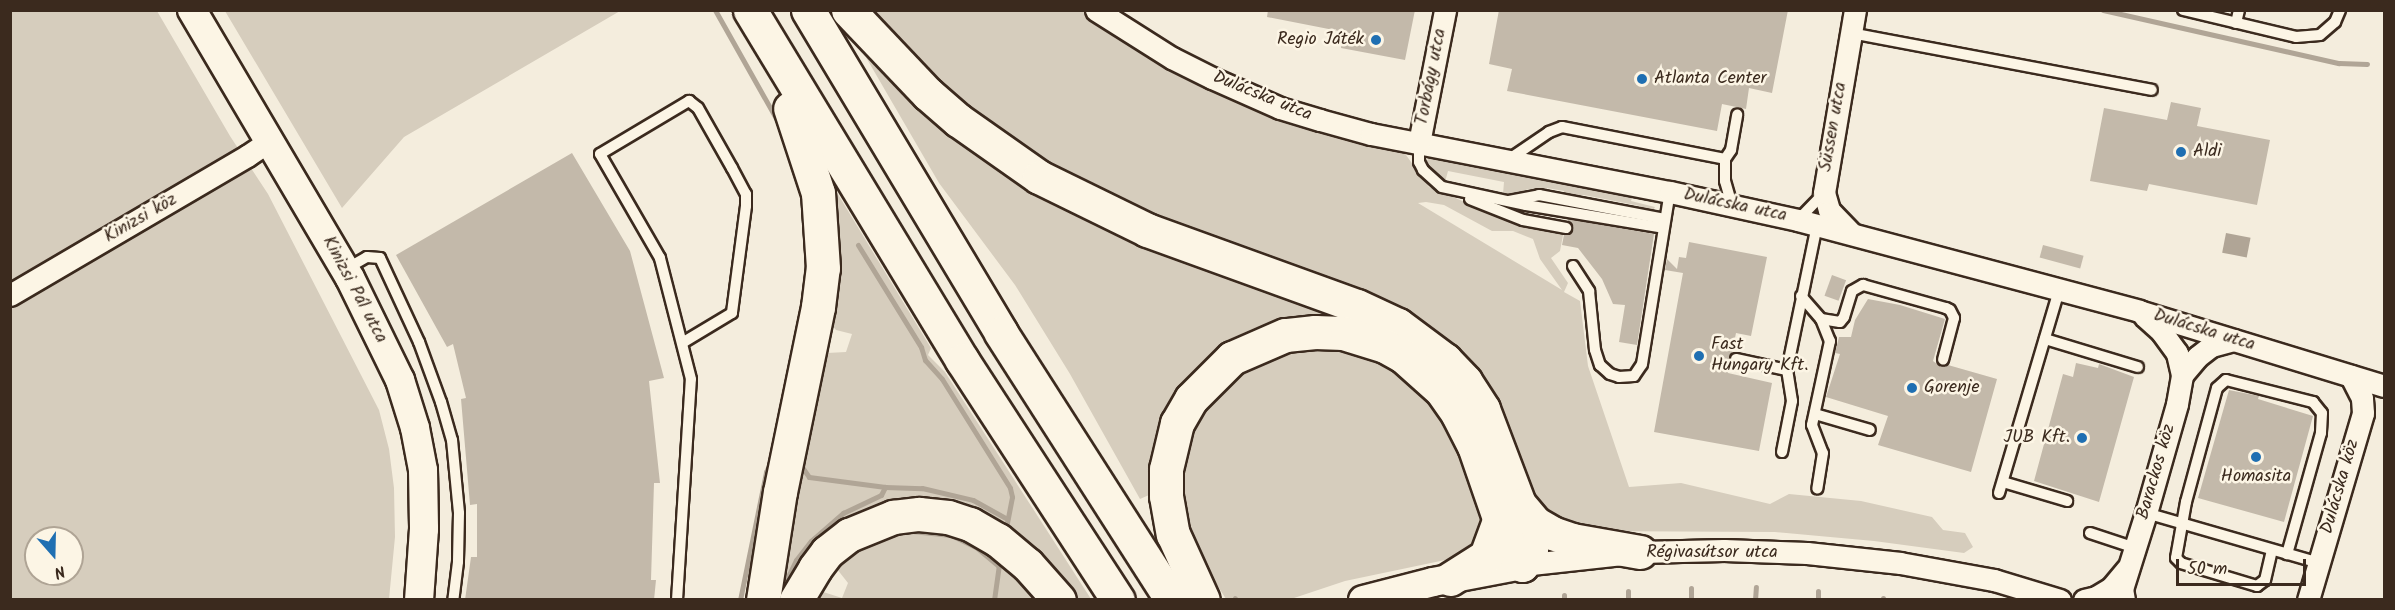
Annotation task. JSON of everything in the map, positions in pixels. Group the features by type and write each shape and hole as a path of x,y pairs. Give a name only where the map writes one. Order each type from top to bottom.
{"highway":[{"path":"742,10 801,135 818,193 822,242 818,307 780,492 763,600"},
{"path":"750,10 962,360 1119,600"},
{"path":"808,10 1001,333 1172,600"},
{"path":"848,10 928,94 958,120 1039,177 1147,230 1357,306 1398,325 1426,344 1465,381 1483,409 1508,510 1486,556 1450,579"},
{"path":"1203,600 1173,534 1166,496 1171,442 1191,399 1211,376 1232,358 1285,335 1315,332 1343,333 1385,346 1403,356 1426,374 1458,414 1508,510 1531,540 1529,556 1522,565"},
{"path":"1508,510 1552,534 1572,540 1640,552"},
{"path":"796,600 815,567 827,552 849,535 893,517 919,514 948,517 970,524 998,540 1028,564 1059,600"}],"street":[{"name":"Kinizsi Pál utca","path":"192,10 345,270 400,380 415,428 423,470 424,529 419,600"},
{"name":"Dulácska utca","path":"1096,10 1172,58 1248,95 1320,120 1419,143 1670,192 1853,234 2139,311 2385,386"},
{"name":"Torbágy utca","path":"1419,143 1445,10"},
{"name":"Süssen utca","path":"1853,234 1829,210 1824,193 1855,10"},
{"name":"Kinizsi köz","path":"10,295 269,141"},
{"name":"Barackos köz","path":"2124,600 2122,589 2127,568 2146,513 2177,404 2182,375 2177,353 2162,332 2139,311"},
{"path":"2182,375 2197,357 2211,346 2233,340"},
{"path":"2351,376 2362,398 2363,413"},
{"path":"2363,413 2385,398"},
{"name":"Dulácska köz","path":"2308,600 2363,413"},
{"name":"Régivasútsor utca","path":"1364,600 1450,579 1522,565 1640,552 1760,551 1900,563 1994,580 2060,600"},
{"name":"Barackos köz","path":"2084,600 2096,597 2111,588 2127,568"}],"lane":[{"path":"2183,10 2296,37 2320,35 2335,22 2340,10"},
{"path":"2236,23 2239,10"},
{"path":"1851,33 2152,90"},
{"path":"677,600 691,379 660,258 600,154 689,101 698,108 732,168 746,194 746,206 732,313 682,343"},
{"path":"1732,206 1725,181 1725,159 1731,150 1737,115"},
{"path":"1507,161 1549,132 1562,127 1725,159"},
{"path":"1419,143 1419,162 1423,170 1442,187 1523,220 1566,228"},
{"path":"1442,187 1509,201 1539,195 1664,228"},
{"path":"1574,266 1589,291 1595,350 1600,365 1610,374 1627,378 1634,376 1642,364 1670,192"},
{"path":"1782,452 1792,401 1786,370 1801,296 1807,223 1824,193"},
{"path":"1649,243 1664,228"},
{"path":"345,270 367,257 380,258 419,342 441,402 452,440 459,513 458,562 453,600"},
{"path":"1821,319 1840,322 1844,317 1852,291 1863,285 1946,308 1950,310 1954,318 1943,360"},
{"path":"1999,493 2060,290"},
{"path":"1801,296 1828,331 1829,352 1812,425 1823,462 1817,489"},
{"path":"2045,339 2138,367"},
{"path":"1736,359 1786,370"},
{"path":"2272,550 2263,584 2253,585 2178,562 2175,552 2220,384 2231,380 2313,402 2319,406 2323,421 2288,554"},
{"path":"1815,414 1870,430"},
{"path":"2003,482 2067,501"},
{"path":"2146,513 2319,563"},
{"path":"2090,533 2135,548"}],"shaded area":[{"path":"10,11 157,11 230,136 268,194 379,410 389,449 394,488 395,537 389,599 11,599"},
{"path":"225,11 620,11 404,137 342,208"},
{"path":"859,11 1082,11 1145,52 1398,150 1406,155 1429,187 1533,229 1563,235 1560,251 1551,258 1568,283 1564,292 1580,301 1588,366 1629,487 1681,483 1770,504 1789,494 1861,501 1932,517 1943,530 1965,533 1973,547 1964,553 1874,541 1775,532 1580,531 1535,507 1451,352 1084,189 982,126","holes":["1418,203 1444,205 1492,231 1513,231 1533,239 1540,259 1562,290"]},
{"path":"860,47 904,88 1327,310 1336,317 1257,327 1221,343 1176,391 1153,446 1149,495 1140,499 1070,374 1015,285 939,183"},
{"path":"1432,156 1649,198 1654,202 1632,198 1631,201 1655,207 1652,212 1641,210 1640,206 1584,195 1565,195 1564,191 1547,188 1546,191 1528,189 1516,194 1503,194 1504,182 1448,171 1445,182 1428,168 1426,161"},
{"path":"836,191 931,348 928,355 945,372 1091,599 1074,599 900,502 783,599 775,600 822,359 827,353 846,352 852,334 836,330 828,320 832,192"},
{"path":"2226,233 2251,238 2247,257 2222,253"},
{"path":"1347,345 1419,380 1472,468 1486,524 1469,555 1345,581 1291,599 1226,599 1188,539 1176,462 1204,397 1263,354"},
{"path":"907,525 979,540 1044,600 808,600 817,590 842,598 848,583 833,564 870,534"}],"building":[{"name":"Regio Játék","path":"1268,10 1415,10 1405,60 1341,48 1344,32 1267,17"},
{"name":"Atlanta Center","path":"1499,10 1788,10 1772,93 1749,88 1746,109 1722,104 1717,131 1507,91 1512,69 1489,64"},
{"name":"Aldi","path":"2171,102 2201,108 2197,126 2270,140 2257,205 2149,184 2147,191 2090,181 2104,108 2167,120"},
{"path":"572,153 630,251 664,378 649,381 660,483 654,483 651,580 656,580 654,600 465,600 471,557 477,557 477,504 470,505 461,399 466,398 453,344 447,347 396,255"},
{"path":"1567,219 1654,234 1637,345 1619,342 1625,305 1613,304 1602,279 1578,248 1562,245 1564,235 1571,233 1573,229"},
{"name":"Fast Hungary Kft.","path":"1689,242 1767,257 1751,336 1736,333 1728,373 1772,383 1759,451 1654,432 1683,273 1665,270 1667,259 1677,269 1679,257 1686,258"},
{"path":"2043,245 2084,256 2080,268 2040,258"},
{"path":"1832,275 1846,280 1839,301 1824,296"},
{"name":"Gorenje","path":"1868,299 1900,305 1945,319 1933,361 1941,367 1948,365 1997,379 1971,472 1878,445 1888,416 1826,397 1840,354 1835,353 1839,337 1851,337 1855,320"},
{"name":"JUB Kft.","path":"2076,363 2098,368 2099,364 2134,377 2099,502 2034,481 2063,374 2073,377"},
{"name":"Homasita","path":"2229,390 2259,396 2258,399 2313,416 2284,522 2198,498"}],"waterway":[{"path":"715,10 777,120"},
{"path":"2103,10 2339,63 2367,64"},
{"path":"858,245 921,347 925,360 942,379 1010,488 1012,497 1006,527"},
{"path":"740,600 766,472 771,461"},
{"path":"803,461 802,467 809,477 885,487"},
{"path":"779,595 796,560 811,541 843,513 881,495 885,487 922,488 973,500 1007,519"},
{"path":"912,531 951,535 976,547 999,566"},
{"path":"994,600 999,564"},
{"path":"1755,600 1756,587"},
{"path":"1691,588 1691,600"},
{"path":"1628,591 1628,600"},
{"path":"1818,591 1818,600"},
{"path":"1564,595 1564,600"}],"place":[{"name":"Regio Játék","path":"1376,40"},
{"name":"Atlanta Center","path":"1642,79"},
{"name":"Aldi","path":"2181,152"},
{"name":"Fast Hungary Kft.","path":"1699,356"},
{"name":"Gorenje","path":"1912,388"},
{"name":"JUB Kft.","path":"2082,438"},
{"name":"Homasita","path":"2256,457"}]}
